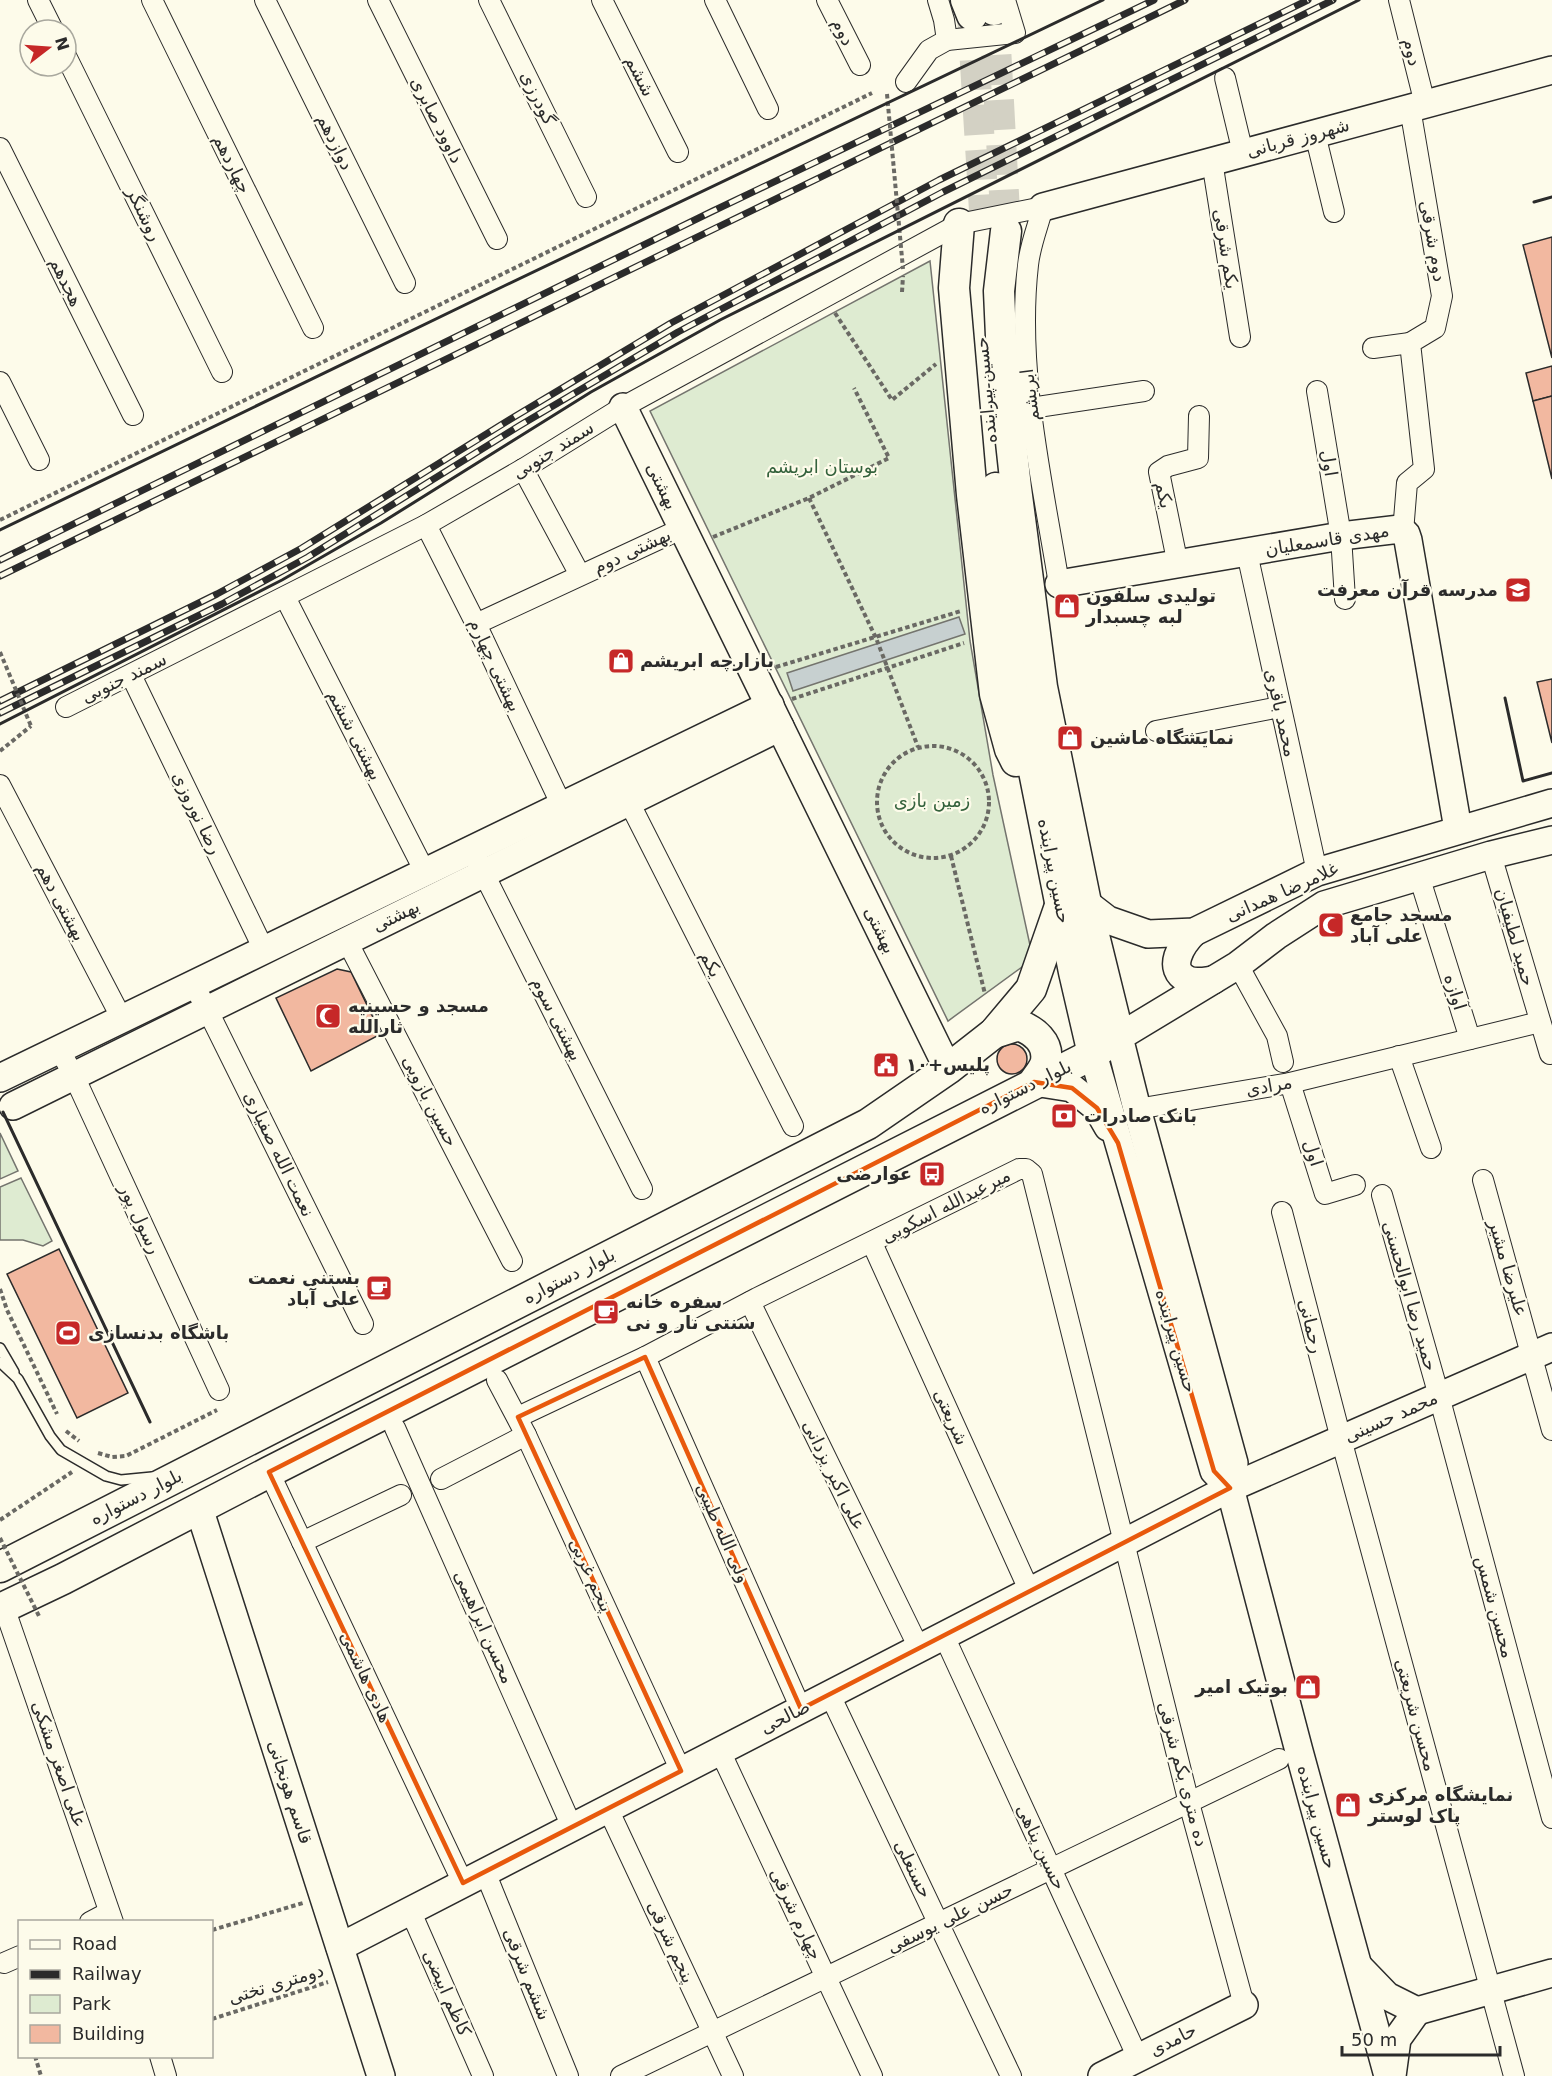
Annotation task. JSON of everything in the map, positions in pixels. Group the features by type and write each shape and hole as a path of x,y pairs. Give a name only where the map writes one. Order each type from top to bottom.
{"main road":[{"name":"حسین پیراینده","path":"983,229 954,288 972,495 995,694 1010,749 1040,802 1074,903 1099,954 1119,1037"},
{"name":"حسین پیراینده","path":"983,229 999,291 1002,359 1016,488 1074,903 1074,972 1093,1054"},
{"name":"بلوار دستواره","path":"0,1567 868,1124 948,1069 994,1033 1031,989 1074,903"},
{"path":"994,1033 1099,954"},
{"path":"994,1033 1019,1025 1034,1031 1045,1047 1046,1062 1034,1082"},
{"name":"بلوار دستواره","path":"2,1608 1093,1054 1119,1037"}],"street":[{"path":"38,0 47,18"},
{"name":"چهاردهم","path":"152,0 313,328"},
{"name":"دوازدهم","path":"265,0 405,284"},
{"name":"داوود صابری","path":"378,0 497,239"},
{"name":"گودرزی","path":"489,0 586,196"},
{"name":"ششم","path":"602,0 678,152"},
{"path":"715,0 768,109"},
{"name":"دوم","path":"827,0 860,65"},
{"path":"938,0 947,40"},
{"name":"دوم","path":"1399,0 1417,106"},
{"path":"906,82 929,50 947,40 1015,33 986,5"},
{"name":"شهروز قربانی","path":"1043,207 1552,70"},
{"name":"روشنگر","path":"77,78 222,372"},
{"path":"1225,78 1243,153"},
{"name":"دوم شرقی","path":"1410,343 1435,328 1442,296 1417,106"},
{"path":"1315,134 1334,212"},
{"name":"هجدهم","path":"0,148 133,415"},
{"name":"یکم شرقی","path":"1212,161 1240,337"},
{"name":"سمند جنوبی","path":"66,707 426,525 523,469 623,406 983,229 1043,207"},
{"name":"ابریشم","path":"1043,207 1028,263 1025,350 1031,408 1059,584"},
{"path":"1373,348 1410,343 1424,469 1407,483 1403,532"},
{"path":"0,382 39,460"},
{"path":"1031,408 1144,391"},
{"name":"اول","path":"1317,391 1341,536 1345,599"},
{"name":"بهشتی","path":"623,406 683,528 780,710 948,1069"},
{"name":"یکم","path":"1179,565 1159,472 1168,466 1198,458 1199,416"},
{"name":"بهشتی دوم","path":"523,469 580,575"},
{"name":"بهشتی چهارم","path":"426,525 476,624 562,806"},
{"name":"بهشتی دوم","path":"476,624 683,528"},
{"name":"مهدی قاسمعلیان","path":"1059,584 1341,536 1393,529 1403,532 1408,540 1458,829"},
{"name":"محمد باقری","path":"1247,553 1317,872"},
{"name":"بهشتی ششم","path":"285,597 425,872"},
{"name":"رضا نوروزی","path":"131,675 264,950"},
{"path":"1156,731 1280,707"},
{"path":"13,1106 0,1079 425,872 477,861 562,806 780,710"},
{"name":"بهشتی","path":"13,1106 347,941 477,861 629,801 780,710"},
{"name":"بهشتی دهم","path":"0,785 122,1019"},
{"name":"یکم","path":"629,801 793,1126"},
{"name":"غلامرضا همدانی","path":"1074,903 1108,920 1148,934 1194,932 1317,872 1552,803"},
{"name":"غلامرضا همدانی","path":"1119,1037 1238,965 1324,904 1491,855 1552,840"},
{"name":"حمید لطیفیان","path":"1491,855 1550,1054"},
{"name":"بهشتی سوم","path":"477,861 642,1189"},
{"name":"آوازه","path":"1419,876 1470,1039"},
{"path":"1194,932 1182,944 1176,958 1180,973 1187,980 1196,982 1213,980"},
{"name":"حسین بازویی","path":"347,941 513,1260"},
{"path":"1238,965 1277,1036 1283,1062"},
{"name":"نعمت الله صفیاری","path":"193,984 363,1324"},
{"name":"مرادی","path":"1137,1108 1290,1083 1540,1022"},
{"name":"حسین پیراینده","path":"1119,1037 1234,1463 1230,1488 1356,1964 1390,2076"},
{"name":"رسول پور","path":"59,1049 74,1076 219,1390"},
{"name":"حسین پیراینده","path":"1093,1054 1214,1471 1230,1488"},
{"path":"1399,1056 1431,1148"},
{"path":"1034,1082 1072,1088 1096,1108 1118,1143"},
{"name":"اول","path":"1290,1083 1325,1194 1355,1185"},
{"name":"میرعبدالله اسکویی","path":"441,1479 522,1426 645,1357 750,1302 1019,1169 1026,1169 1032,1174 1123,1543"},
{"name":"علیرضا مشیر","path":"1483,1180 1542,1351 1552,1430"},
{"name":"حمید رضا ابوالحسنی","path":"1382,1195 1439,1396"},
{"name":"رحمانی","path":"1282,1212 1341,1440"},
{"name":"شریعتی","path":"872,1243 1030,1592"},
{"name":"علی اکبر یزدانی","path":"750,1302 919,1648"},
{"name":"محمد حسینی","path":"1230,1488 1542,1351"},
{"name":"ولی الله طیبی","path":"645,1357 801,1709"},
{"name":"پنجم غربی","path":"497,1380 522,1426 681,1771"},
{"name":"محسن شمس","path":"1439,1396 1552,1818"},
{"name":"محسن ابراهیمی","path":"395,1428 572,1827"},
{"name":"محسن شریعتی","path":"1341,1440 1514,2076"},
{"name":"هادی هاشمی","path":"269,1472 302,1542 474,1877"},
{"name":"صالحی","path":"340,1947 1230,1488"},
{"path":"302,1542 401,1495"},
{"name":"قاسم هونجانی","path":"199,1508 381,2076"},
{"name":"ده متری یکم شرقی","path":"1123,1543 1189,1803 1244,2005"},
{"name":"علی اصغر مشکی","path":"2,1608 111,1917"},
{"name":"حسین پناهی","path":"944,1636 1138,2058"},
{"name":"حسنعلی","path":"830,1695 1011,2076"},
{"name":"چهارم شرقی","path":"720,1751 872,2076"},
{"name":"حسن علی یوسفی","path":"621,2076 1279,1759"},
{"name":"پنجم شرقی","path":"608,1809 733,2076"},
{"name":"ششم شرقی","path":"474,1877 568,2076"},
{"name":"کاظم ابیضی","path":"410,1910 483,2076"},
{"path":"1356,1964 1388,1996 1417,2012"},
{"path":"1390,2076 1397,2039 1417,2012 1552,1972"},
{"name":"حامدی","path":"1102,2076 1244,2005"},
{"path":"161,2058 166,2076"}],"lane":[{"path":"0,1348 61,1450 106,1476 121,1480 182,1474"},
{"path":"0,1362 18,1379"}],"path":[{"path":"0,520 872,93"},
{"path":"887,94 903,269 902,292"},
{"path":"835,312 892,400 941,359"},
{"path":"712,537 809,498 889,458 854,388"},
{"path":"809,498 876,638 918,747"},
{"path":"775,667 966,609"},
{"path":"780,710 887,668 970,641"},
{"path":"0,652 32,726 0,751"},
{"path":"938,745 956,750 972,761 983,777 989,795 988,814 980,832 968,847 951,856 933,858 915,856 899,847 886,834 878,818 876,800 879,782 889,766 902,754 918,747 938,745"},
{"path":"951,856 985,994"},
{"path":"0,1289 7,1310 59,1418"},
{"path":"0,1306 7,1310"},
{"path":"90,1448 112,1457 126,1456 226,1405 219,1390"},
{"path":"64,1429 84,1444"},
{"path":"0,1520 85,1463"},
{"path":"0,1538 40,1618"},
{"path":"213,1930 324,1897"},
{"name":"دومتری تختی","path":"213,2019 349,1976"},
{"path":"36,2058 41,2076"}],"highlighted area":[{"path":"1034,1082 1072,1088 1097,1108 1118,1143 1214,1471 1230,1488 801,1709 645,1357 518,1417 681,1771 463,1883 269,1472"}],"green space":[{"name":"بوستان ابریشم","path":"930,261 970,641 993,775 1033,959 948,1021 650,411"},
{"path":"0,1133 18,1171 0,1179"},
{"path":"21,1178 52,1241 43,1246 23,1240 0,1240 0,1187"}],"shaded area":[{"path":"959,617 965,634 793,691 787,673"}],"building":[{"path":"1552,237 1552,358 1523,245"},
{"path":"1552,366 1552,396 1533,401 1526,373"},
{"path":"1552,396 1552,479 1533,401"},
{"path":"1552,679 1552,743 1537,682"},
{"name":"مسجد و حسینیه ثارالله","path":"337,969 351,972 381,1034 311,1071 276,998"},
{"path":"1012,1044 1023,1048 1027,1059 1023,1070 1012,1074 1001,1070 997,1059 1001,1048"},
{"name":"باشگاه بدنسازی","path":"59,1249 128,1393 77,1418 7,1274"}],"tunnel":[{"path":"994,10 1006,231"},
{"path":"972,15 985,227"}],"railway":[{"path":"0,560 713,211 1154,0"},
{"path":"0,576 1185,0"},
{"path":"0,701 217,594 302,548 671,323 939,180 1308,0"},
{"path":"0,713 222,604 308,557 519,426 678,332 943,192 1333,0"}],"wall":[{"path":"0,530 1103,0"},
{"path":"0,724 282,580 381,523 591,392 720,320 1359,0"},
{"path":"1534,202 1552,197"},
{"path":"1505,698 1523,781 1552,773"},
{"path":"3,1112 150,1422"}],"place":[{"name":"مدرسه قرآن معرفت","path":"1518,590"},
{"name":"تولیدی سلفون لبه‌ چسبدار","path":"1067,606"},
{"name":"بازارچه ابریشم","path":"621,661"},
{"name":"نمایشگاه ماشین","path":"1070,738"},
{"name":"مسجد جامع علی آباد","path":"1331,925"},
{"name":"مسجد و حسینیه ثارالله","path":"328,1016"},
{"name":"پلیس+۱۰","path":"886,1065"},
{"name":"بانک صادرات","path":"1064,1116"},
{"name":"عوارضی","path":"932,1174"},
{"name":"بستنی نعمت علی آباد","path":"379,1288"},
{"name":"سفره خانه سنتی نار و نی","path":"606,1312"},
{"name":"باشگاه بدنسازی","path":"68,1333"},
{"name":"بوتیک امیر","path":"1308,1687"},
{"name":"نمایشگاه مرکزی پاک لوستر","path":"1348,1805"}],"park label":[{"name":"زمین بازی","path":"932,801"}]}
